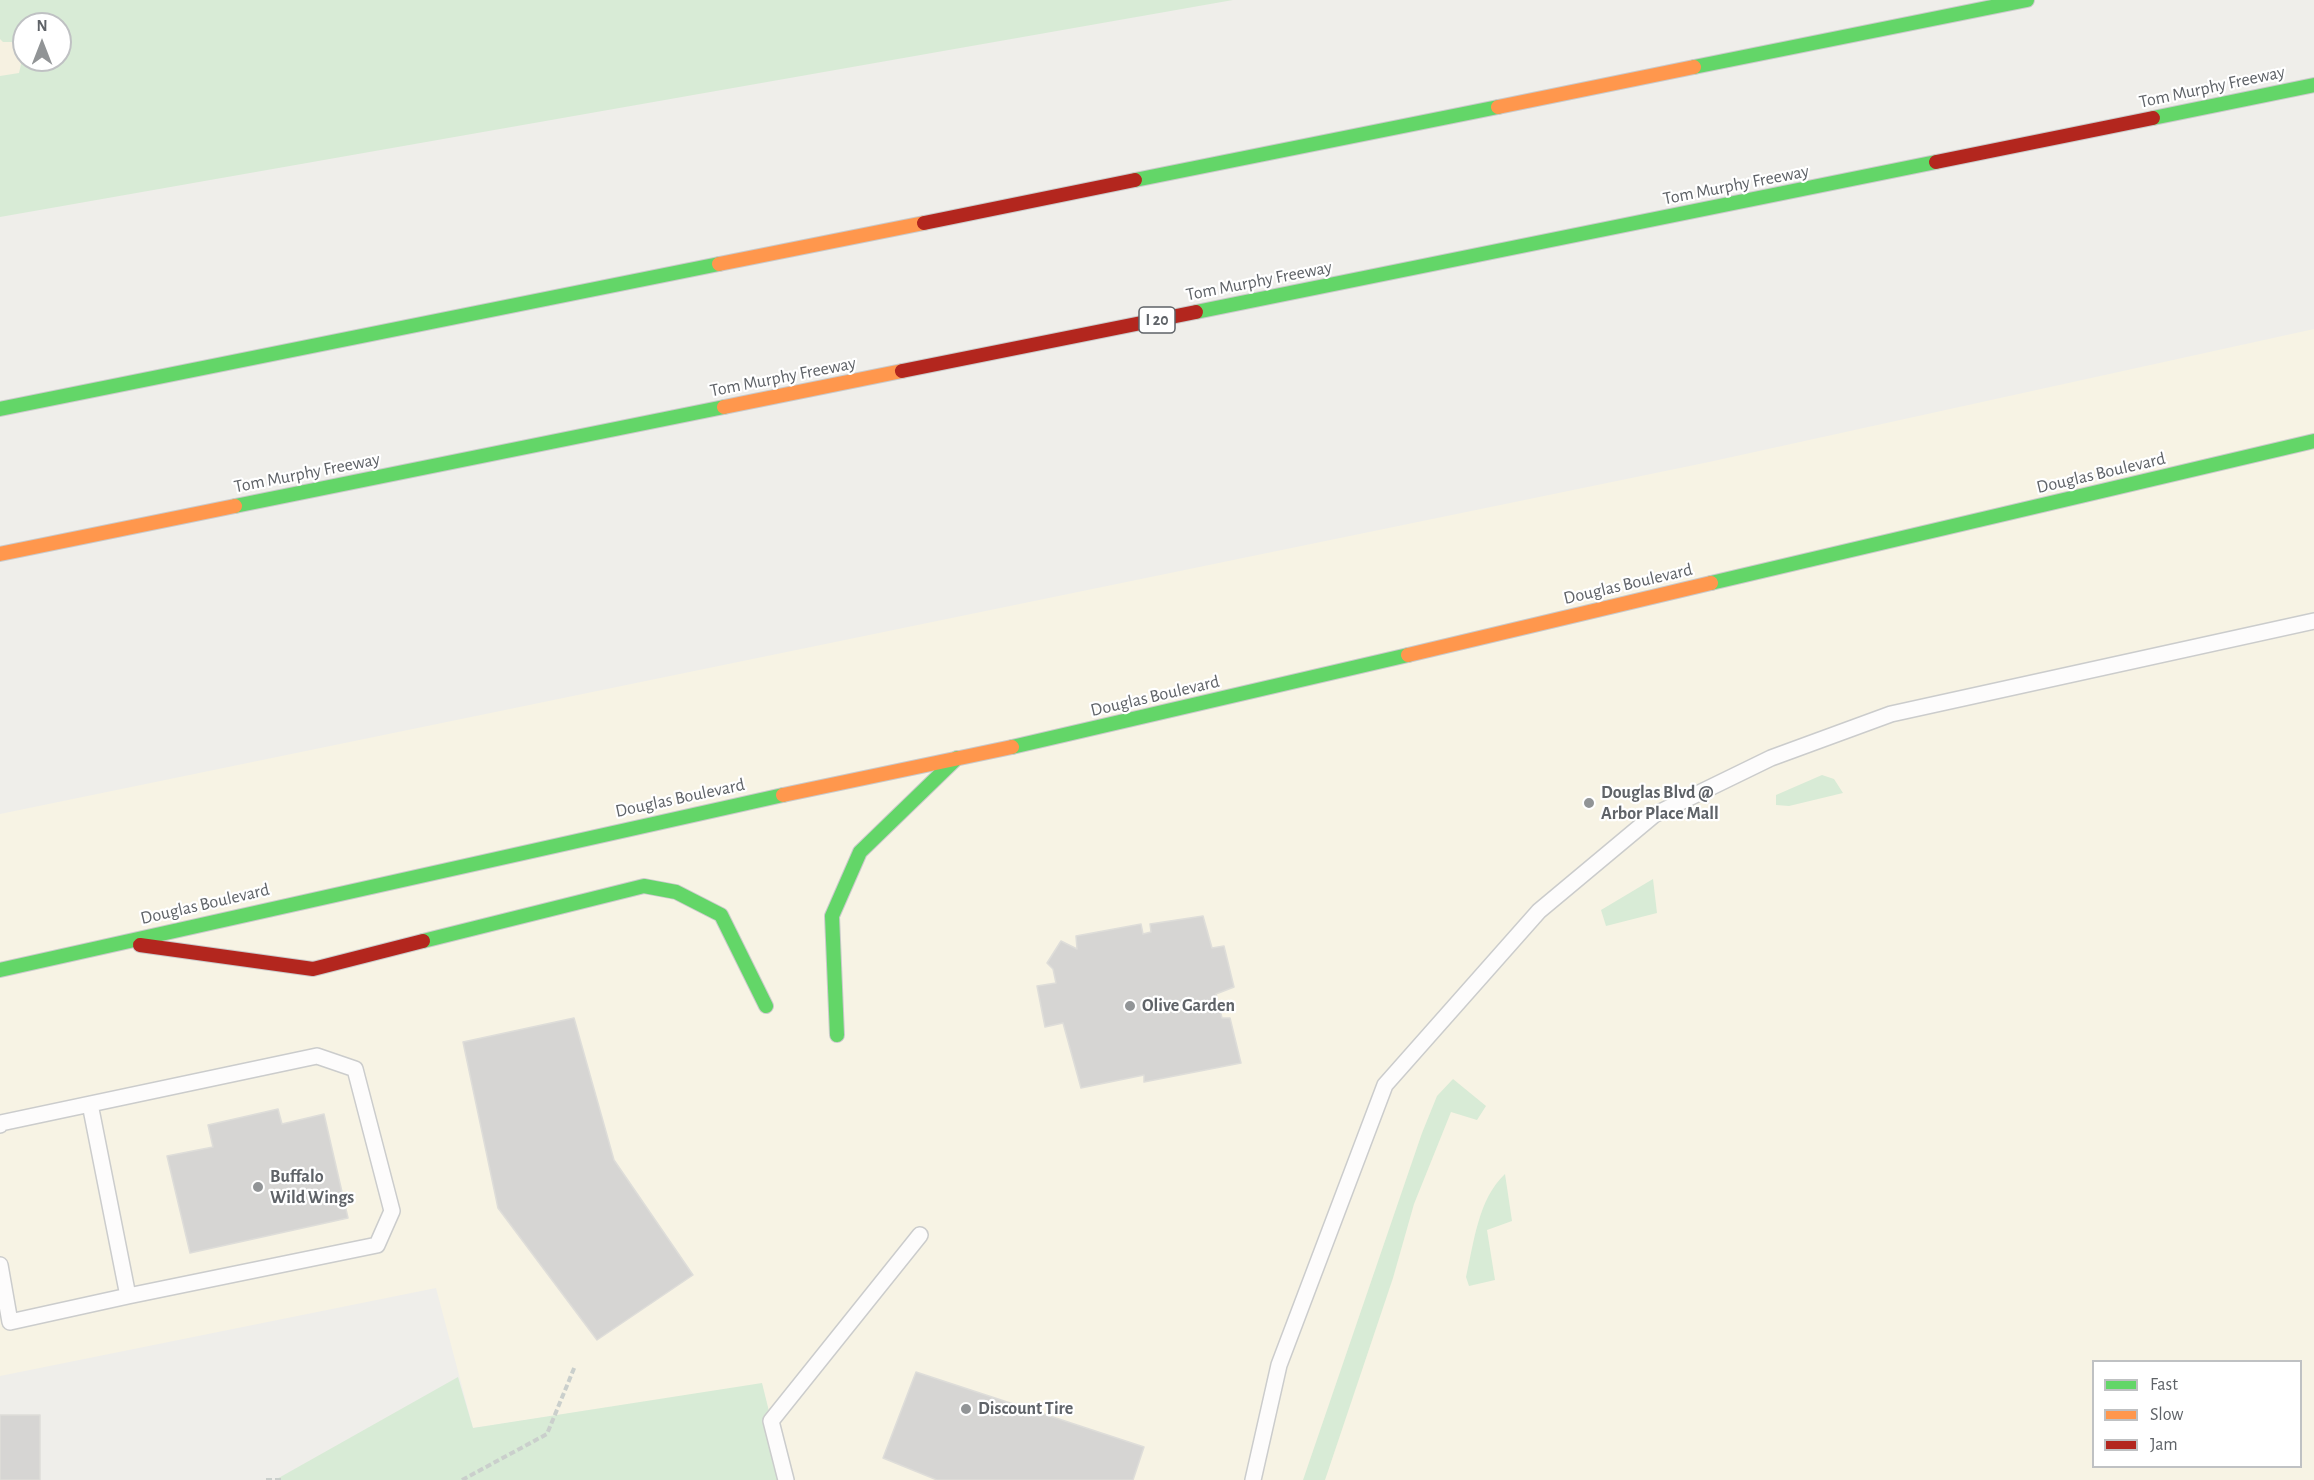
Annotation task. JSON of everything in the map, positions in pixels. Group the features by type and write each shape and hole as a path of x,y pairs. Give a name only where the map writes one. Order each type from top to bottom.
{"main road":[{"path":"0,409 2027,0"},
{"name":"Tom Murphy Freeway","path":"0,554 2314,85"},
{"name":"Douglas Boulevard","path":"0,970 660,820 1037,742 2314,441"},
{"path":"837,1035 832,916 860,852 957,758"},
{"path":"120,942 313,969 644,886 676,892 721,915 766,1006"}],"lane":[{"path":"1253,1480 1279,1365 1384,1085 1539,911 1654,815 1771,758 1890,714 2314,621"},
{"path":"0,1122 317,1056 355,1070 392,1211 377,1245 5,1323 0,1265"},
{"path":"90,1104 128,1296"},
{"path":"786,1480 771,1421 920,1235"}],"path":[{"path":"462,1480 547,1434 574,1366"},
{"path":"266,1480 269,1478 281,1480"}],"shaded area":[{"path":"2314,329 2314,1480 786,1480 762,1384 473,1428 436,1288 0,1376 0,814 1709,462"}],"green space":[{"path":"0,0 1233,0 0,217"},
{"path":"1822,775 1834,779 1843,793 1789,806 1776,805 1776,795"},
{"path":"1653,879 1657,913 1606,926 1601,910"},
{"path":"1453,1079 1486,1106 1477,1120 1451,1112 1414,1204 1393,1278 1325,1480 1303,1480 1422,1133 1437,1096"},
{"path":"1505,1174 1512,1221 1487,1230 1495,1280 1469,1286 1466,1277 1478,1222 1489,1196"},
{"path":"458,1377 473,1428 762,1383 786,1480 275,1480"}],"sand":[{"path":"0,39 3,42 12,42 12,72 19,72 0,76"}],"building":[{"name":"Olive Garden","path":"1203,916 1212,948 1224,946 1234,987 1216,994 1222,1018 1230,1018 1241,1063 1144,1082 1144,1075 1081,1088 1063,1023 1045,1027 1037,986 1056,983 1053,969 1047,963 1061,941 1077,949 1076,936 1141,924 1143,934 1151,932 1150,924"},
{"path":"574,1018 614,1160 693,1275 597,1340 498,1208 463,1042"},
{"name":"Buffalo Wild Wings","path":"278,1109 282,1124 324,1114 348,1218 190,1253 167,1156 213,1147 208,1125"},
{"name":"Discount Tire","path":"916,1372 1144,1447 1133,1480 937,1480 883,1458"},
{"path":"0,1415 40,1415 40,1480 0,1480"}],"traffic: fast":[{"path":"1694,67 2027,0"},
{"path":"2153,118 2314,85"},
{"path":"1135,180 1498,107"},
{"path":"1196,312 1936,162"},
{"path":"0,409 719,264"},
{"path":"235,506 724,407"},
{"path":"1711,583 2314,441"},
{"path":"1012,747 1408,655"},
{"path":"837,1035 832,916 860,852 957,758"},
{"path":"0,970 783,795"},
{"path":"423,941 644,886 676,892 721,915 766,1006"}],"traffic: slow":[{"path":"1498,107 1694,67"},
{"path":"719,264 924,223"},
{"path":"724,407 902,371"},
{"path":"0,554 235,506"},
{"path":"1408,655 1711,583"},
{"path":"783,795 1012,747"}],"traffic: jam":[{"path":"1936,162 2153,118"},
{"path":"924,223 1135,180"},
{"path":"902,371 1196,312"},
{"path":"140,945 313,969 423,941"}],"place":[{"name":"Douglas Blvd @ Arbor Place Mall","path":"1589,803"},
{"name":"Olive Garden","path":"1130,1006"},
{"name":"Buffalo Wild Wings","path":"258,1187"},
{"name":"Discount Tire","path":"966,1409"}]}
